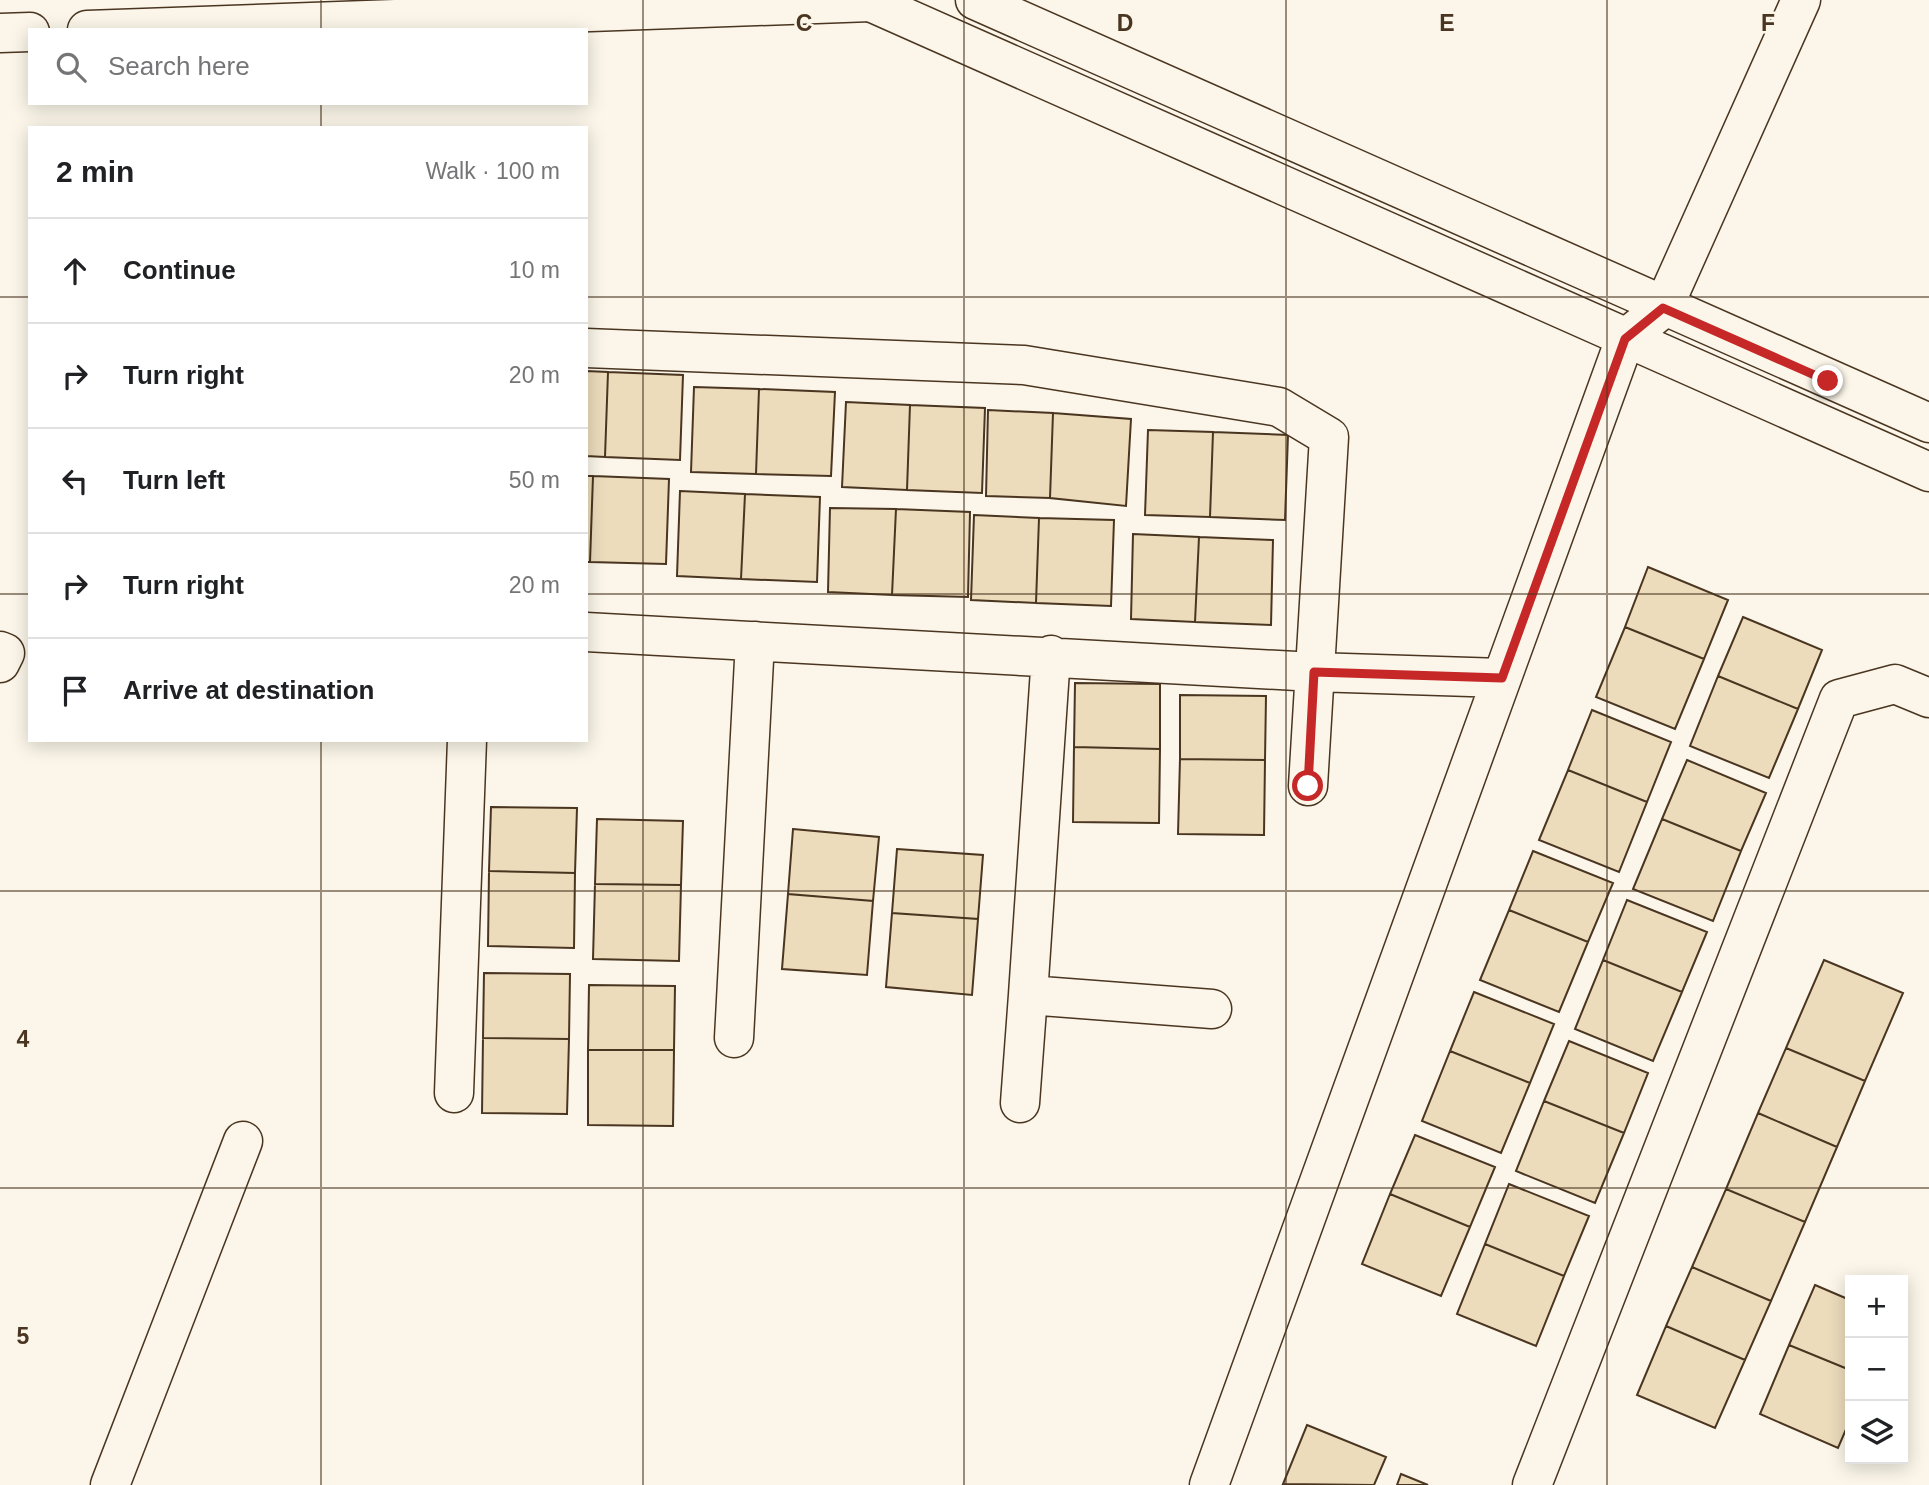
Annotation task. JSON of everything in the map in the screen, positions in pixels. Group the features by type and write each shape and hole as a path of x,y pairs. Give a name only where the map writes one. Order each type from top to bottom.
{"street":[{"path":"975,0 1929,424"},
{"path":"1209,1485 1625,339 1663,308 1801,0"},
{"path":"141,28 869,1 1929,472"},
{"path":"0,33 28,32"},
{"path":"588,348 1024,365 1279,407 1329,437 1308,786"},
{"path":"588,632 1051,655 1314,672 1502,678"},
{"path":"734,1038 755,640"},
{"path":"0,651 5,653 0,663"},
{"path":"1020,1103 1051,655"},
{"path":"1532,1485 1839,699 1895,684 1929,698"},
{"path":"454,1093 467,742"},
{"path":"1028,995 1212,1009"},
{"path":"110,1485 243,1141"}],"building":[{"path":"588,371 608,372 605,457 588,456"},
{"path":"608,372 683,375 680,460 605,457"},
{"path":"694,387 759,389 756,474 691,472"},
{"path":"759,389 835,392 831,476 756,474"},
{"path":"846,402 910,405 907,490 842,487"},
{"path":"910,405 985,408 982,493 907,490"},
{"path":"988,410 1053,413 1050,498 986,496"},
{"path":"1053,413 1131,419 1126,506 1050,498"},
{"path":"1148,430 1213,432 1210,517 1145,515"},
{"path":"1213,432 1288,435 1285,520 1210,517"},
{"path":"588,476 593,476 590,562"},
{"path":"593,476 669,479 666,564 590,562"},
{"path":"680,491 745,494 741,579 677,576"},
{"path":"745,494 820,497 817,582 741,579"},
{"path":"830,508 896,509 892,595 828,592"},
{"path":"896,509 970,512 968,597 892,595"},
{"path":"974,515 1039,518 1036,603 971,600"},
{"path":"1039,518 1114,520 1111,606 1036,603"},
{"path":"1133,534 1199,537 1195,622 1131,619"},
{"path":"1199,537 1273,540 1271,625 1195,622"},
{"path":"1648,567 1728,600 1704,659 1625,627"},
{"path":"1743,617 1822,650 1798,709 1718,676"},
{"path":"1625,627 1704,659 1675,729 1596,697"},
{"path":"1718,676 1798,709 1769,778 1690,746"},
{"path":"1075,683 1160,684 1160,749 1074,747"},
{"path":"1180,695 1266,696 1265,760 1180,759"},
{"path":"1592,710 1671,742 1647,802 1568,770"},
{"path":"1074,747 1160,749 1159,823 1073,822"},
{"path":"1180,759 1265,760 1264,835 1178,834"},
{"path":"1687,760 1766,793 1741,851 1662,819"},
{"path":"1568,770 1647,802 1619,872 1539,840"},
{"path":"491,807 577,808 575,873 489,871"},
{"path":"597,819 683,821 681,885 595,884"},
{"path":"1662,819 1741,851 1713,921 1633,889"},
{"path":"793,829 879,837 873,901 788,894"},
{"path":"897,849 983,855 978,919 892,913"},
{"path":"1533,851 1613,883 1588,942 1509,910"},
{"path":"489,871 575,873 574,948 488,946"},
{"path":"595,884 681,885 679,961 593,959"},
{"path":"788,894 873,901 867,975 782,969"},
{"path":"1627,900 1707,932 1682,992 1603,960"},
{"path":"1509,910 1588,942 1559,1012 1480,980"},
{"path":"892,913 978,919 972,995 886,987"},
{"path":"1603,960 1682,992 1653,1061 1575,1029"},
{"path":"1824,960 1903,993 1865,1081 1786,1048"},
{"path":"484,973 570,974 569,1039 483,1038"},
{"path":"589,985 675,986 674,1050 588,1050"},
{"path":"1474,992 1554,1024 1530,1083 1450,1051"},
{"path":"483,1038 569,1039 567,1114 482,1113"},
{"path":"1569,1041 1648,1073 1624,1133 1544,1101"},
{"path":"1786,1048 1865,1081 1837,1147 1758,1113"},
{"path":"588,1050 674,1050 673,1126 588,1125"},
{"path":"1450,1051 1530,1083 1501,1153 1422,1121"},
{"path":"1544,1101 1624,1133 1595,1203 1516,1171"},
{"path":"1758,1113 1837,1147 1805,1222 1726,1189"},
{"path":"1415,1135 1495,1167 1470,1227 1390,1194"},
{"path":"1509,1184 1589,1216 1564,1276 1485,1244"},
{"path":"1726,1189 1805,1222 1771,1301 1692,1267"},
{"path":"1390,1194 1470,1227 1441,1296 1362,1264"},
{"path":"1485,1244 1564,1276 1536,1346 1457,1314"},
{"path":"1692,1267 1771,1301 1745,1360 1666,1326"},
{"path":"1815,1285 1845,1298 1845,1368 1789,1345"},
{"path":"1666,1326 1745,1360 1715,1428 1637,1395"},
{"path":"1789,1345 1845,1368 1845,1432 1838,1448 1760,1414"},
{"path":"1307,1425 1386,1457 1374,1485 1283,1484"},
{"path":"1401,1474 1428,1485 1397,1485"}],"route":[{"path":"1308,786 1314,672 1502,678 1625,339 1663,308 1828,381"}]}
